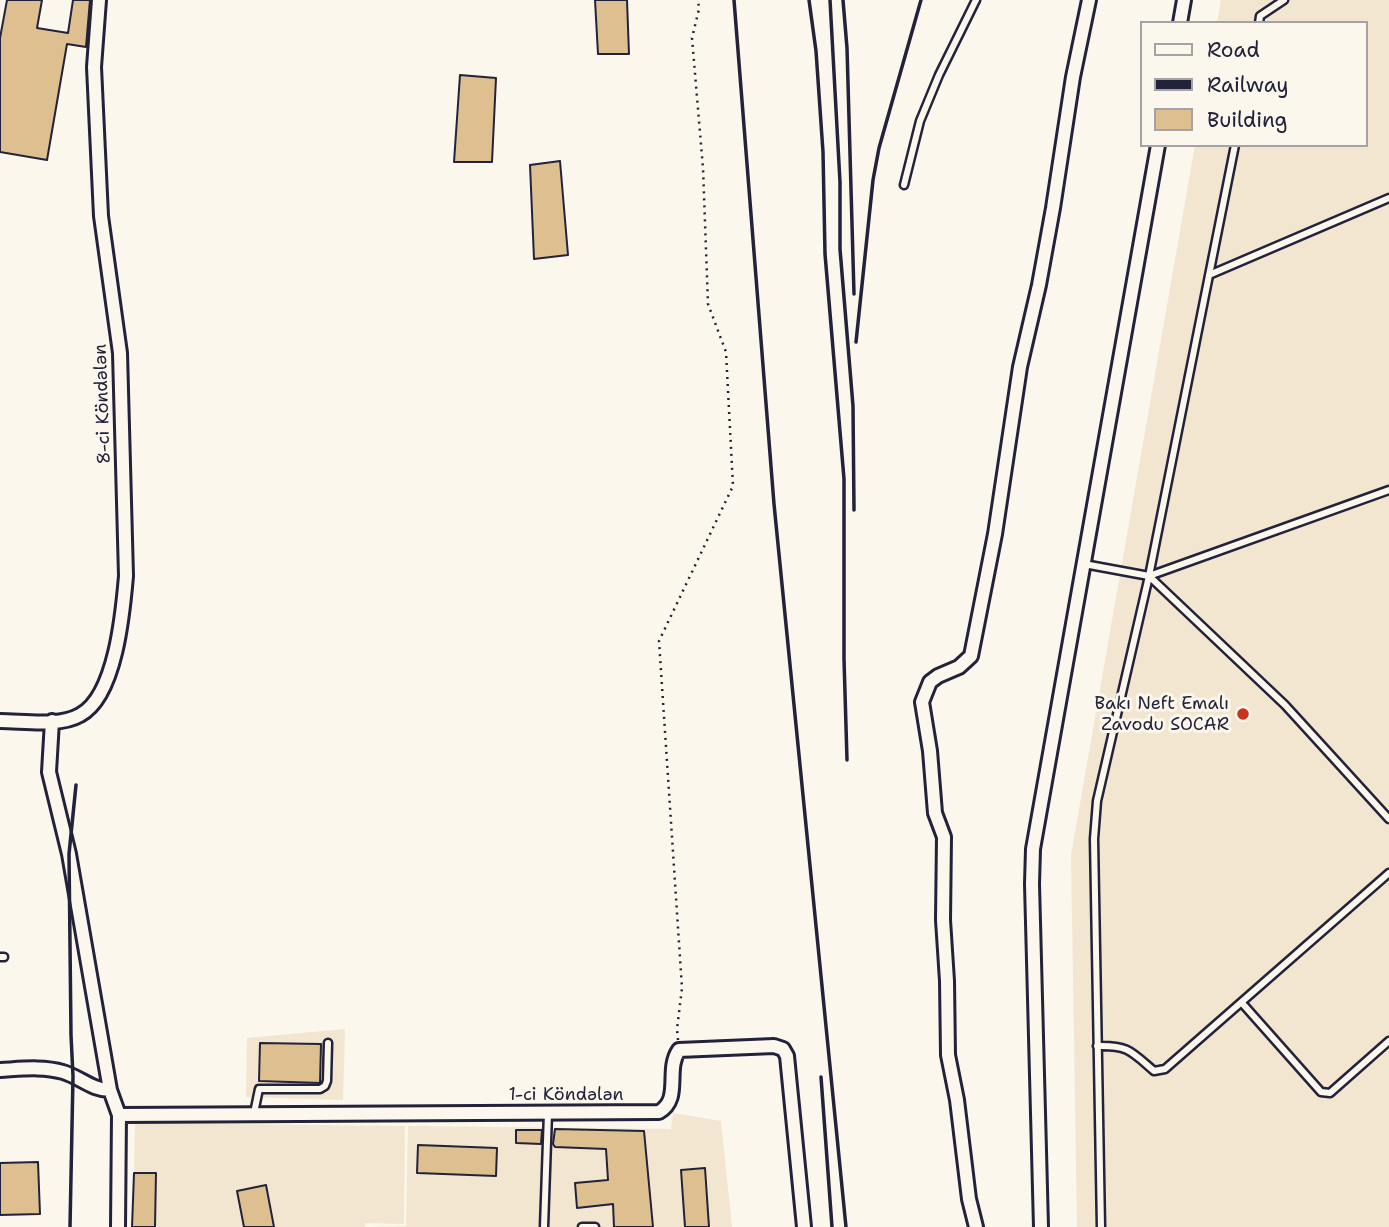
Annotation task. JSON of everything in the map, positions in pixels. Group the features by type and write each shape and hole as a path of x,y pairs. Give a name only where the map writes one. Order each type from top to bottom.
{"street":[{"name":"8-ci Köndələn","path":"0,721 52,721 82,714 91,706 110,672 115,657 124,607 126,576 120,353 101,216 94,67 99,0"},
{"path":"976,1227 948,1055 943,920 944,836 935,813 930,751 922,702 930,682 959,667 971,656 995,534 1020,367 1041,272 1073,77 1089,0"},
{"path":"1180,21 1184,0"},
{"path":"1041,1227 1033,849 1158,147"},
{"path":"52,721 49,772 69,854 110,1090 119,1115 118,1227"},
{"path":"679,1050 774,1046 783,1049 788,1056 804,1227"},
{"name":"1-ci Köndələn","path":"119,1115 659,1112 668,1107 670,1102 672,1067 679,1050"},
{"path":"0,1070 57,1070 94,1088 110,1090"}],"lane":[{"path":"904,186 920,121 976,0"},
{"path":"1259,21 1260,16 1284,0"},
{"path":"1101,1227 1094,839 1097,801 1149,576 1235,147"},
{"path":"1209,275 1389,198"},
{"path":"1084,564 1149,576 1389,490"},
{"path":"1149,576 1285,705 1389,819"},
{"path":"1097,1046 1119,1046 1132,1052 1154,1071 1166,1069 1389,873"},
{"path":"1241,1003 1321,1092 1330,1093 1389,1041"},
{"path":"254,1114 256,1093 259,1090 320,1089 325,1086 328,1043"},
{"path":"544,1227 548,1113"},
{"path":"582,1227 595,1227"}],"path":[{"path":"679,1050 677,1029 682,988 659,641 733,486 726,352 708,304 703,168 692,38 699,9 698,0"}],"shaded area":[{"name":"Bakı Neft Emalı Zavodu SOCAR","path":"1221,0 1389,0 1389,1227 1077,1227 1071,855 1195,147 1368,147 1368,21 1217,21"},
{"path":"345,1029 343,1100 246,1097 247,1038"},
{"path":"673,1113 721,1121 732,1227 367,1227 406,1226 408,1126 671,1129"},
{"path":"135,1123 405,1126 404,1224 365,1223 365,1227 133,1227"}],"building":[{"path":"7,0 42,0 37,28 68,33 73,0 90,0 86,47 67,44 47,160 0,152 0,38"},
{"path":"595,0 627,0 629,54 598,54"},
{"path":"460,75 496,78 492,162 454,162"},
{"path":"560,161 568,255 534,259 530,165"},
{"path":"260,1043 321,1044 320,1083 259,1081"},
{"path":"555,1129 644,1131 653,1227 614,1227 613,1204 577,1208 575,1183 608,1180 606,1149 555,1147"},
{"path":"516,1130 542,1130 541,1144 516,1143"},
{"path":"418,1145 497,1148 496,1176 417,1173"},
{"path":"38,1162 40,1214 0,1215 0,1163"},
{"path":"705,1168 709,1227 685,1227 681,1170"},
{"path":"134,1173 156,1173 155,1227 132,1227"},
{"path":"266,1185 274,1227 244,1227 237,1191"}],"railway":[{"path":"734,0 774,504 846,1227"},
{"path":"809,0 816,51 823,152 825,254 844,479 847,760"},
{"path":"830,0 840,182 840,249 853,406 854,510"},
{"path":"843,0 847,48 854,294"},
{"path":"856,342 873,180 879,148 921,0"},
{"path":"70,1227 73,1076 69,854 76,785"},
{"path":"821,1077 832,1227"}],"place":[{"name":"Bakı Neft Emalı Zavodu SOCAR","path":"1243,714"}]}
